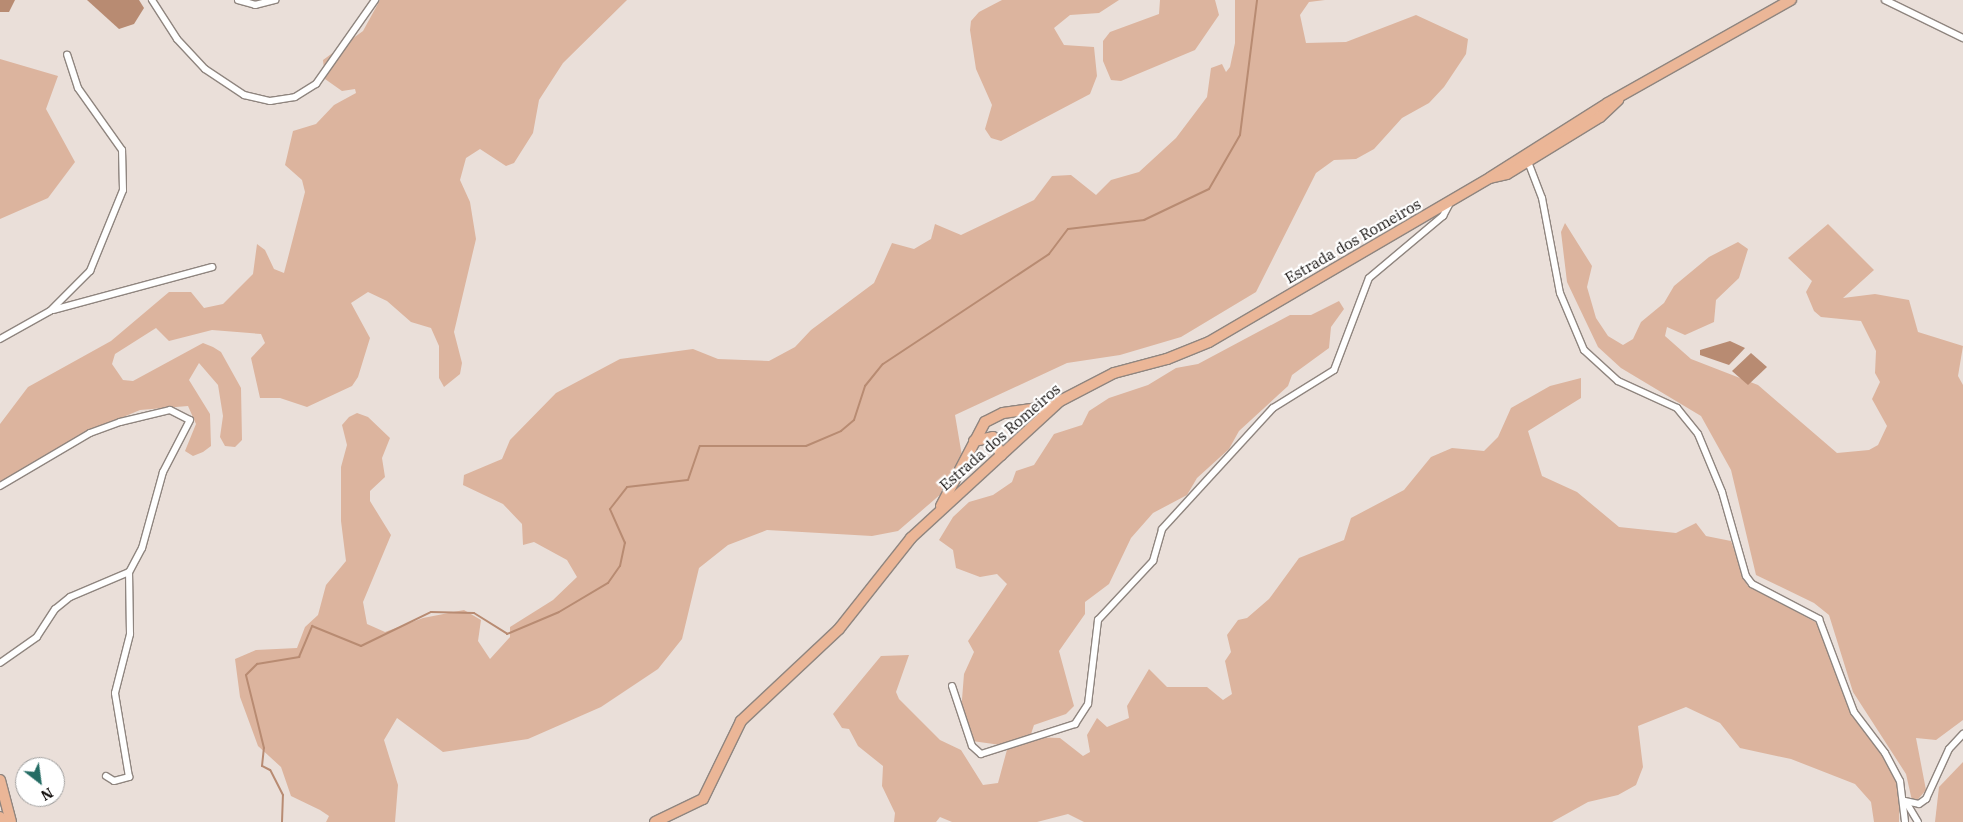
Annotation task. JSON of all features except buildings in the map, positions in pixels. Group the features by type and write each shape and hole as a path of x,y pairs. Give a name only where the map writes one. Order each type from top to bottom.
{"main road":[{"name":"Estrada dos Romeiros","path":"655,822 703,798 741,721 839,629 890,561 939,512 1054,406 1114,373 1167,359 1209,342 1526,157 1600,117 1618,100 1791,0"},
{"path":"939,512 974,441 994,417 1054,406"},
{"path":"974,441 993,438 1001,455"},
{"path":"0,780 11,822"},
{"path":"0,817 3,822"}],"street":[{"path":"152,0 177,39 204,69 244,95 270,101 294,97 316,84 375,0"},
{"path":"238,0 255,4 275,0"},
{"path":"1885,0 1963,38"},
{"path":"0,340 50,311 90,271 123,190 124,164 118,142 78,88 67,55"},
{"path":"1526,157 1542,198 1560,292 1584,350 1618,381 1659,398 1688,418 1709,455 1746,576 1752,584 1819,619 1854,712 1894,767 1905,800 1918,822"},
{"path":"952,686 972,746 981,754 1075,724 1088,704 1098,620 1153,561 1162,530 1273,408 1334,370 1369,278 1443,216 1450,202"},
{"path":"50,311 212,267"},
{"path":"0,486 90,433 146,413 181,412 190,424 163,472 142,548 129,572 130,634 116,677 115,708 129,776 114,781 106,776"},
{"path":"0,663 37,637 55,609 70,597 129,572"},
{"path":"1905,800 1919,804 1926,799 1949,749 1963,734"},
{"path":"1905,800 1905,822"}],"shaded area":[{"path":"0,0 15,0 9,12 0,12"},
{"path":"87,0 139,0 144,8 134,24 119,29"},
{"path":"380,0 627,0 563,63 539,100 533,133 514,163 506,166 480,149 466,158 460,180 470,202 476,239 454,332 462,363 460,374 444,387 439,378 439,346 431,328 411,322 387,301 368,292 351,303 370,338 358,377 352,386 307,407 280,398 260,398 251,358 265,343 261,334 212,330 169,341 156,328 115,354 112,364 123,380 133,381 203,343 221,352 241,388 242,440 235,447 225,446 220,437 223,416 218,385 199,363 189,380 210,414 211,446 203,452 193,456 185,451 196,424 188,406 140,410 90,431 0,484 0,424 28,387 111,341 169,292 191,292 204,308 223,304 253,274 257,244 265,250 274,269 284,273 305,192 302,180 285,165 293,131 316,124 334,105 356,93 355,89 342,91 325,79 323,60 363,31"},
{"path":"1002,0 1119,0 1099,13 1070,15 1054,28 1064,45 1094,47 1097,76 1090,94 1001,141 991,138 985,129 992,105 976,69 970,30 971,21 979,12"},
{"path":"1160,0 1215,0 1219,15 1195,50 1121,81 1111,80 1103,61 1103,41 1110,32 1159,14"},
{"path":"1235,0 1325,0 1309,2 1300,15 1306,43 1346,42 1416,15 1468,39 1466,54 1444,87 1429,103 1402,118 1374,149 1356,159 1334,160 1316,173 1256,292 1181,337 1120,355 1067,363 955,415 962,456 956,481 898,531 872,536 767,530 728,545 699,568 682,639 658,669 601,707 528,739 443,752 397,718 384,740 398,785 395,822 326,822 329,816 291,796 281,767 258,746 240,697 235,659 256,650 297,648 305,627 318,615 326,585 346,561 341,521 341,467 347,445 342,425 349,417 357,413 368,417 390,438 382,458 385,477 370,491 370,501 391,535 363,602 367,624 385,632 423,618 464,610 481,620 478,641 490,659 510,637 510,627 553,600 577,577 567,560 534,542 523,545 522,524 503,504 463,485 464,475 502,459 510,440 556,393 620,359 693,349 718,359 769,361 795,347 811,330 874,283 892,243 914,249 931,239 935,224 961,235 1034,200 1052,176 1071,175 1096,195 1111,180 1139,172 1176,138 1207,97 1211,68 1222,64 1226,72 1230,67 1235,43"},
{"path":"0,59 58,76 46,109 75,162 48,198 0,219"},
{"path":"1565,223 1592,266 1587,287 1596,318 1608,336 1623,345 1633,339 1641,322 1664,303 1674,286 1709,257 1738,242 1748,249 1739,278 1716,300 1714,322 1685,335 1667,327 1665,336 1691,359 1758,385 1837,453 1869,450 1878,445 1887,426 1872,399 1880,382 1875,373 1876,351 1861,321 1821,317 1814,311 1806,292 1812,281 1788,258 1828,224 1874,270 1843,298 1875,294 1909,300 1918,332 1963,346 1958,376 1963,385 1963,720 1936,740 1916,738 1926,790 1913,805 1906,774 1853,692 1829,615 1814,603 1756,575 1731,470 1701,416 1621,368 1598,347 1567,282 1561,232"},
{"path":"1339,301 1344,309 1331,327 1329,348 1292,375 1288,386 1239,431 1229,449 1197,478 1187,495 1153,513 1131,538 1109,584 1085,602 1085,614 1059,651 1074,706 1066,714 1034,725 1030,737 1060,738 1083,756 1090,752 1087,735 1097,718 1107,727 1129,718 1127,706 1149,669 1167,687 1207,687 1223,700 1232,694 1225,661 1231,652 1227,635 1238,620 1247,618 1269,599 1299,558 1344,540 1351,518 1404,490 1431,457 1452,448 1484,451 1498,437 1511,408 1550,386 1581,378 1581,398 1528,431 1542,476 1577,492 1619,527 1676,533 1696,523 1706,536 1731,541 1747,585 1819,624 1850,707 1864,731 1876,739 1900,786 1899,822 1874,822 1871,802 1855,784 1791,759 1740,748 1720,723 1686,707 1638,726 1643,767 1636,785 1618,795 1588,802 1552,822 1084,822 1068,814 1037,822 952,822 940,817 936,822 894,822 895,813 882,786 883,766 858,746 849,729 842,728 833,714 881,656 909,655 896,692 899,699 940,740 961,750 983,785 998,783 1008,746 972,741 960,725 964,674 974,652 968,641 1007,584 997,574 980,577 956,568 953,550 939,540 953,517 969,502 993,495 1012,482 1016,471 1034,465 1054,434 1082,425 1089,411 1109,398 1148,385 1176,368 1198,364 1290,315 1311,315"},
{"path":"1730,341 1745,348 1729,365 1700,355 1700,350"},
{"path":"1751,353 1767,367 1748,385 1732,371"},
{"path":"1963,762 1963,822 1935,822 1939,787"}],"waterway":[{"path":"282,822 283,795 270,770 262,766 264,748 246,675 257,664 299,657 312,626 361,646 431,612 474,613 507,634 559,612 608,583 620,566 625,543 610,509 627,487 688,480 700,446 806,446 841,431 854,420 865,386 883,364 1049,254 1068,229 1144,220 1209,189 1240,135 1257,0"}]}
